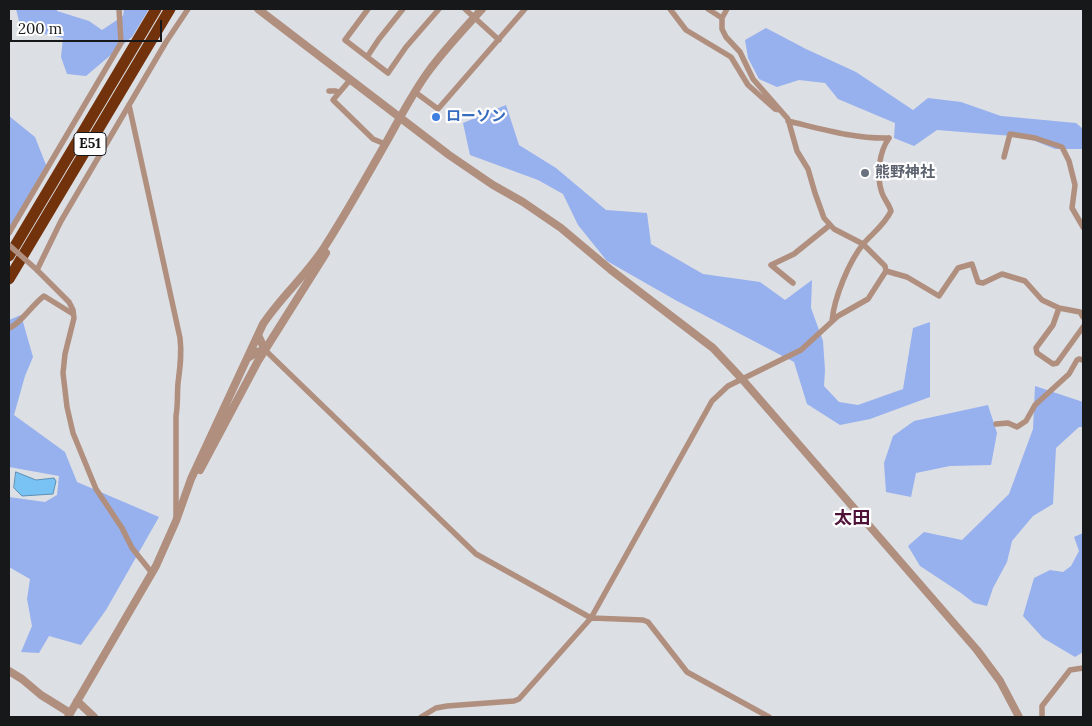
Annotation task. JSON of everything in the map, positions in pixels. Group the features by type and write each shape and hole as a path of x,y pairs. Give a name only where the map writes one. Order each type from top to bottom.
{"highway":[{"name":"E51","path":"9,256 156,9"},
{"name":"E51","path":"9,279 170,9"}],"street":[{"path":"9,232 121,43 120,9"},
{"path":"37,270 61,221 188,9"},
{"path":"258,9 469,169 561,228 611,270 713,348 977,650 1000,681 1019,717"},
{"path":"368,9 345,40 388,74 406,46 439,9"},
{"path":"367,57 403,9"},
{"path":"465,9 499,40"},
{"path":"9,671 69,715 152,573 176,521 190,479 216,422 258,335 276,304 309,269 353,200 428,72 482,9"},
{"path":"419,95 438,109 525,9"},
{"path":"670,9 686,30 731,57 748,85 775,109 782,111"},
{"path":"708,9 722,18"},
{"path":"421,717 436,708 519,699 591,618 707,408 718,394 728,386 801,350 832,321 868,299 886,271 885,266 863,244 830,226 824,218 808,169 797,151 788,121 782,111 753,79 740,52 726,37 722,29 722,18 727,9"},
{"path":"350,80 333,100 373,139 385,144"},
{"path":"330,91 339,93"},
{"path":"129,105 180,338 181,366 176,416 176,521"},
{"path":"788,121 857,137 889,138 882,150 879,182 882,194 890,205 891,210 884,224 863,244 851,263 833,308 832,321"},
{"path":"1004,157 1010,134 1035,138 1062,147 1069,161 1075,184 1072,208 1083,227"},
{"path":"182,502 265,350 330,246 349,212 353,200"},
{"path":"793,283 770,265 794,254 830,226"},
{"path":"9,245 69,302 74,318 65,354 63,373 67,407 73,433 96,489 122,528 132,548 152,573"},
{"path":"886,271 906,277 939,296 958,268 972,264 978,282 984,283 1002,274 1025,281 1042,300 1060,308 1080,312 1083,317"},
{"path":"9,328 15,326 31,307 44,296 73,314"},
{"path":"1060,308 1052,325 1036,348 1037,353 1053,364 1057,362 1083,327"},
{"path":"258,335 265,350 476,554 591,618 643,620 648,622 687,672 769,717"},
{"path":"246,360 257,352 265,350"},
{"path":"996,424 1020,426 1026,421 1035,405 1069,374 1077,360 1083,360"},
{"path":"1042,717 1042,706 1070,670 1083,668"},
{"path":"77,701 94,717"}],"shaded area":[{"path":"16,9 57,9 57,11 89,21 102,30 123,16 124,9 149,9 132,37 86,76 67,74 61,57 63,38 21,29"},
{"path":"766,28 856,72 913,110 928,98 961,102 1001,116 1076,123 1083,129 1083,149 1055,149 1025,137 937,130 914,146 894,138 895,123 838,99 825,83 799,80 777,87 759,79 748,58 745,40"},
{"path":"506,105 519,145 556,168 606,210 647,213 651,244 703,274 760,282 785,300 812,280 811,308 823,341 824,386 839,402 858,405 903,389 913,328 930,322 930,397 870,419 840,425 807,404 794,362 677,301 607,261 578,225 563,194 538,180 470,155 463,123"},
{"path":"9,116 35,137 46,165 9,229"},
{"path":"21,315 33,357 25,376 14,415 65,452 77,482 159,517 106,610 81,645 49,636 39,653 21,652 32,626 27,599 30,579 9,567 9,497 45,502 57,495 59,476 9,467 9,320"},
{"path":"1035,386 1083,402 1083,427 1079,427 1056,448 1053,504 1033,516 1012,541 1007,562 993,588 987,606 974,603 920,566 908,546 924,532 962,540 1009,494 1033,429"},
{"path":"988,405 997,433 991,465 950,466 916,473 911,497 886,492 884,463 893,436 914,421"},
{"path":"16,472 36,480 54,478 56,481 53,494 22,496 14,488"},
{"path":"1083,533 1083,652 1075,657 1043,638 1023,616 1034,578 1050,570 1063,572 1071,566 1079,551 1074,537"}],"place":[{"name":"ローソン","path":"436,117"},
{"name":"熊野神社","path":"865,173"}],"district":[{"name":"太田","path":"852,519"}]}
